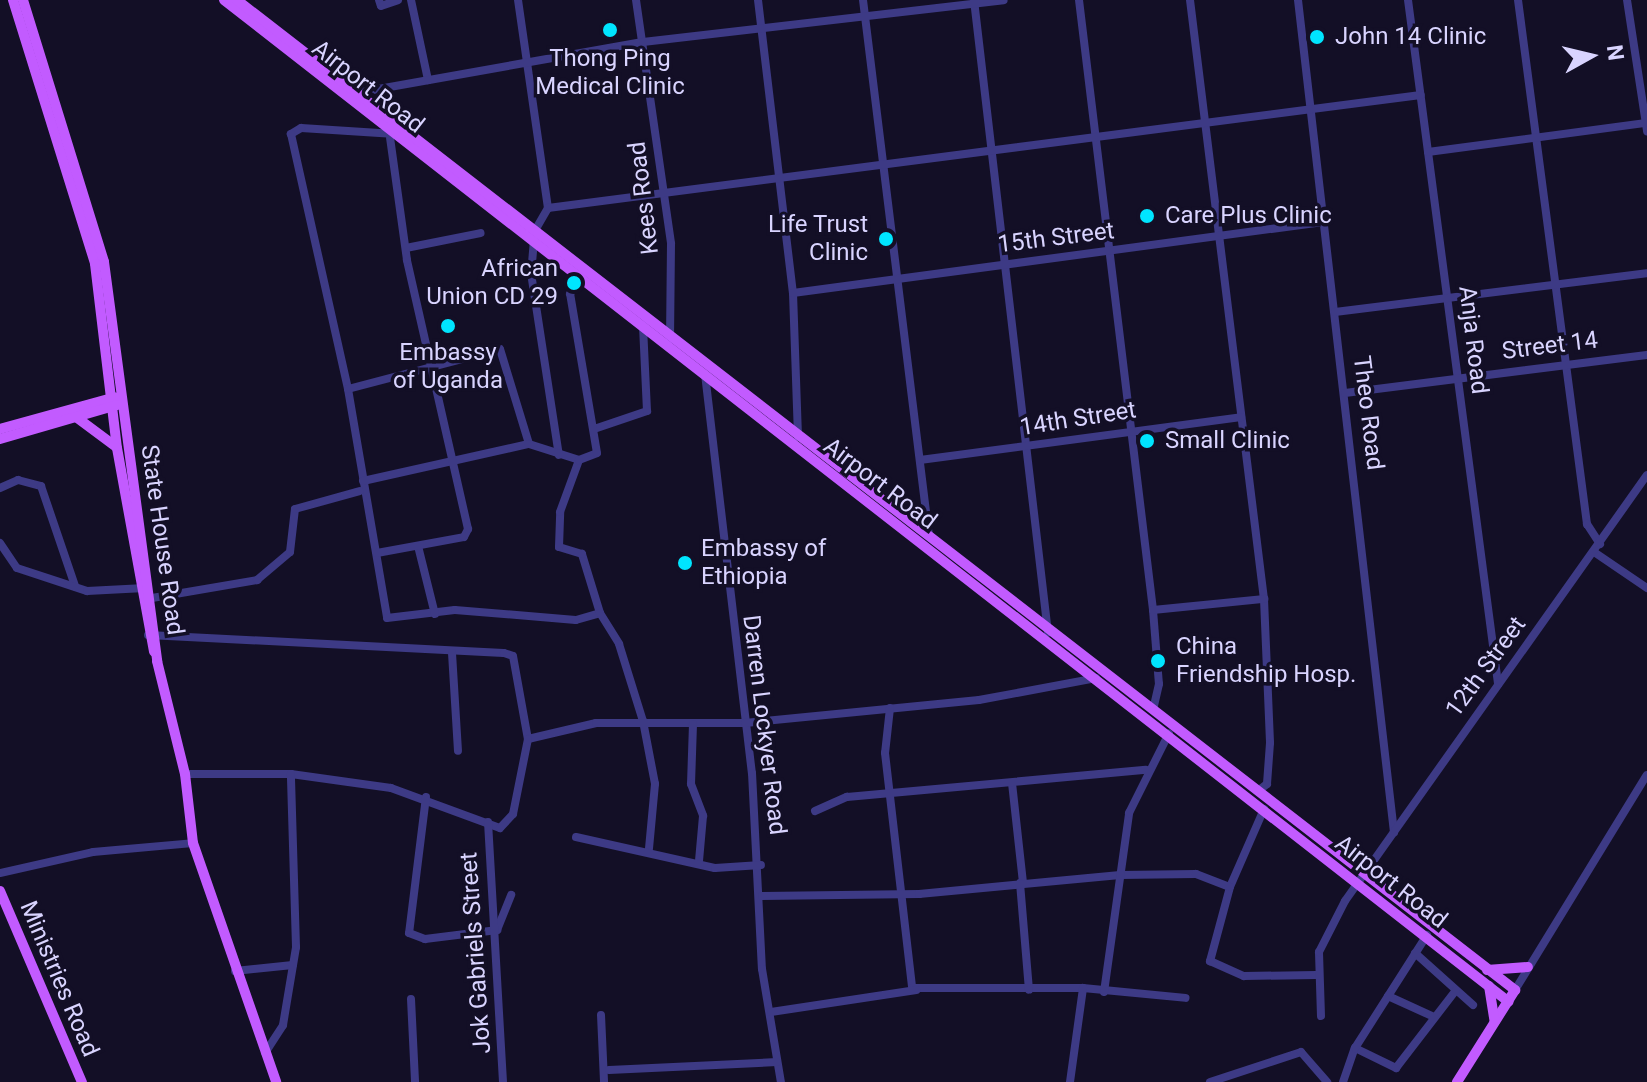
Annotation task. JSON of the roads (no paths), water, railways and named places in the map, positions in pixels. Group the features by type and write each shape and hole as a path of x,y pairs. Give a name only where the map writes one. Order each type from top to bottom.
{"main road":[{"path":"13,0 91,233 111,339 117,448 147,592"},
{"path":"23,0 67,158"},
{"name":"Airport Road","path":"224,0 355,94 798,442 929,536 1048,633 1096,678 1264,809 1515,990"},
{"name":"Airport Road","path":"237,0 251,17 392,136 535,234 580,275 670,341 705,373 1153,709 1258,791 1509,1002"},
{"path":"0,439 76,417 116,401"},
{"path":"0,429 116,401"},
{"name":"State House Road","path":"116,401 152,635 185,774 193,843 276,1082"},
{"path":"76,417 117,448"},
{"name":"Ministries Road","path":"1,897 82,1082"},
{"path":"1487,970 1528,967"},
{"path":"1489,985 1495,1023"},
{"path":"1457,1082 1515,990"}],"street":[{"path":"379,0 381,6 398,0"},
{"path":"411,0 428,80"},
{"path":"518,0 548,208 535,234 531,273 559,455"},
{"name":"Kees Road","path":"636,0 665,189 670,341"},
{"path":"758,0 793,293 798,442"},
{"path":"863,0 929,536"},
{"path":"355,94 643,42 865,13 1004,0"},
{"path":"1079,0 1134,430 1153,610 1159,684 1153,709"},
{"path":"1190,0 1264,599 1270,743 1267,784 1258,791"},
{"name":"Theo Road","path":"1298,0 1394,832"},
{"name":"Anja Road","path":"1408,0 1498,684"},
{"path":"1518,0 1587,524 1600,544"},
{"path":"1627,0 1647,131"},
{"path":"974,2 1048,633"},
{"path":"548,208 665,189 1421,95"},
{"path":"1428,152 1646,123"},
{"path":"377,553 468,533 456,461 406,248 392,136 301,128 291,134 348,389 387,618 435,614 571,620 600,613"},
{"name":"15th Street","path":"793,293 1323,222"},
{"path":"406,248 481,233"},
{"path":"1335,312 1647,273"},
{"path":"363,481 529,444 579,460 597,453 597,428 570,294 580,275"},
{"path":"597,428 647,411 643,324"},
{"path":"348,389 503,351 529,444"},
{"name":"Street 14","path":"1345,393 1647,355"},
{"name":"Darren Lockyer Road","path":"705,373 761,865 762,969 781,1082"},
{"name":"14th Street","path":"920,460 1241,417"},
{"path":"579,460 560,512 559,547 582,554 600,613 619,644 643,721 655,784 649,849"},
{"name":"12th Street","path":"1316,975 1331,926 1647,475"},
{"path":"0,488 18,480 41,486 75,586"},
{"path":"0,543 17,568 75,586 147,592 257,580 290,552 295,509 360,491"},
{"path":"418,546 435,614"},
{"path":"1594,552 1647,588"},
{"path":"1153,610 1264,599"},
{"path":"152,635 513,656 528,739 513,814 500,828 426,797 291,774 185,774"},
{"path":"452,653 458,751"},
{"path":"528,739 643,721 745,723 1023,695 1096,678"},
{"path":"890,708 885,753 903,894 909,984 917,990"},
{"path":"693,724 691,784 703,816 699,861"},
{"path":"1104,992 1129,813 1146,770 1169,733"},
{"path":"815,811 842,798 1146,770"},
{"path":"265,1053 283,1025 293,965 291,774"},
{"path":"1515,990 1647,775"},
{"path":"1012,783 1029,990"},
{"path":"426,797 409,933 425,939 497,930 511,895"},
{"path":"1264,809 1230,887 1212,963 1244,976 1316,975 1321,1016"},
{"name":"Jok Gabriels Street","path":"488,822 503,1082"},
{"path":"576,837 649,849 715,868 761,865"},
{"path":"0,873 93,852 193,843"},
{"path":"762,896 903,894 1120,875 1196,874 1230,887"},
{"path":"1343,1082 1355,1048 1427,935"},
{"path":"1415,953 1473,1005"},
{"path":"235,971 293,965"},
{"path":"1070,1082 1083,988"},
{"path":"771,1012 917,990 1083,988 1186,998"},
{"path":"1355,1048 1392,1070 1456,990"},
{"path":"1388,996 1434,1017"},
{"path":"411,999 415,1082"},
{"path":"601,1015 609,1070 604,1082"},
{"path":"1210,1082 1301,1052 1327,1082"},
{"path":"609,1070 777,1062"}],"place":[{"name":"Thong Ping Medical Clinic","path":"610,30"},
{"name":"John 14 Clinic","path":"1317,37"},
{"name":"Care Plus Clinic","path":"1147,216"},
{"name":"Life Trust Clinic","path":"886,239"},
{"name":"African Union CD 29","path":"574,283"},
{"name":"Embassy of Uganda","path":"448,326"},
{"name":"Small Clinic","path":"1147,441"},
{"name":"Embassy of Ethiopia","path":"685,563"},
{"name":"China Friendship Hosp.","path":"1158,661"}]}
